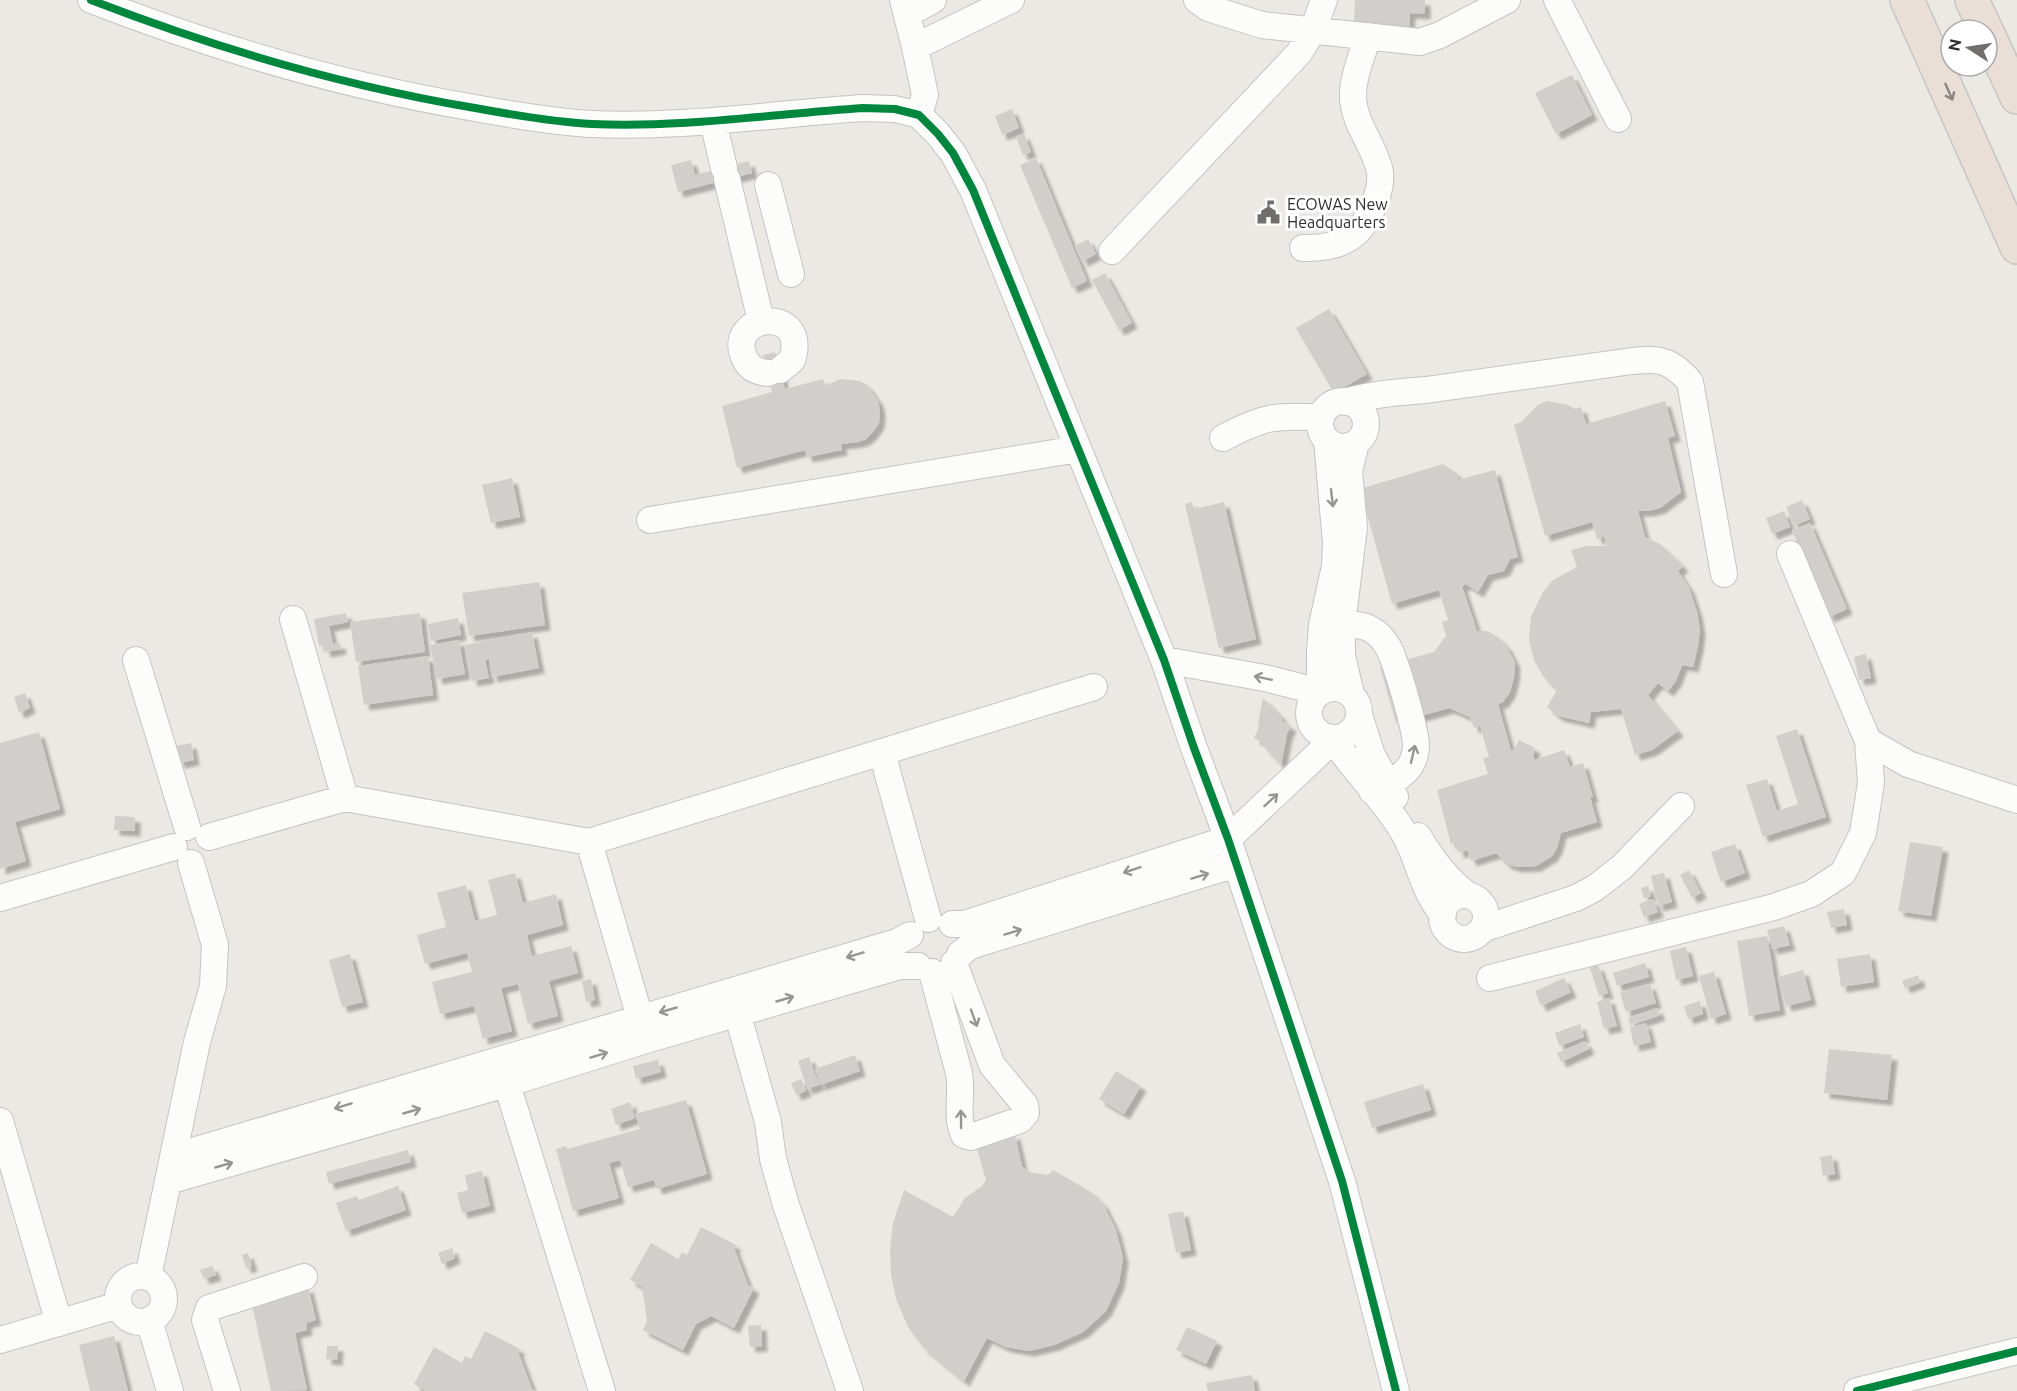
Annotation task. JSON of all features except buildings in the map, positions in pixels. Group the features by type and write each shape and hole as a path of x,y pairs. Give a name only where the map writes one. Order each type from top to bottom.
{"highway":[{"path":"1907,0 2017,247"},
{"path":"1972,0 1980,18"},
{"path":"1999,59 2017,97"}],"street":[{"path":"91,0 143,20 271,61 374,89 514,115 588,124 669,124 863,108 895,109 919,115 938,134 953,153 973,190 1164,660 1228,839 1342,1181 1396,1391"},
{"path":"919,115 925,95 905,7 933,0"},
{"path":"915,47 1011,0"},
{"path":"1197,0 1208,8 1262,25 1420,42 1507,0"},
{"path":"1112,251 1299,53 1313,30 1324,0"},
{"path":"1557,0 1618,119"},
{"path":"1303,248 1334,247 1354,236 1370,216 1378,192 1380,173 1357,121 1353,98 1354,82 1368,36"},
{"path":"713,121 761,321"},
{"path":"768,185 791,274"},
{"path":"770,320 786,326 795,342 792,360 774,372 754,370 743,356 743,339 747,331 761,321 770,320"},
{"path":"1443,914 1430,897 1413,851 1380,787 1332,625 1336,543 1324,429 1330,406 1337,402 1390,393 1647,359 1665,361 1678,369 1690,382 1724,574"},
{"path":"1222,438 1250,424 1289,415 1324,429 1331,444 1344,447 1361,436 1376,415 1392,404 1426,390"},
{"path":"1345,402 1359,408 1364,414 1361,436 1350,471 1354,527 1332,625 1319,661 1320,692 1310,705 1308,712 1310,721 1319,734 1334,739 1342,753 1380,787 1434,862 1454,884 1474,898 1486,915 1486,922 1478,935 1471,938 1457,937 1446,928 1443,914 1444,907 1454,897 1474,898 1521,908 1542,908"},
{"path":"650,520 1078,449"},
{"path":"1490,978 1774,907 1811,894 1843,873 1863,833 1871,783 1868,741 1790,554"},
{"path":"292,619 345,798"},
{"path":"1332,625 1362,626 1372,630 1383,639 1392,656 1416,742 1415,754 1410,766 1402,774 1380,787"},
{"path":"136,660 190,843 215,945 213,986 197,1042 148,1277"},
{"path":"734,1003 897,942 930,926 964,924 1228,839 1334,739 1348,734 1353,729 1355,705 1344,690 1336,688 1320,692 1265,678 1164,660"},
{"path":"0,898 345,798 589,843 1094,687"},
{"path":"1868,741 1908,764 2017,800"},
{"path":"882,753 930,926"},
{"path":"1482,929 1576,897 1595,888 1622,867 1681,806"},
{"path":"589,843 643,1029"},
{"path":"171,1169 499,1059 643,1029 734,1003 900,966 941,964 969,946 1236,864"},
{"path":"930,926 909,951 912,959 941,964"},
{"path":"930,926 961,938 941,964 961,1084 961,1128 964,1135 971,1137 1020,1120 1026,1113 1025,1105 992,1065 941,964"},
{"path":"734,1003 768,1122 773,1159 786,1205 850,1391"},
{"path":"171,1169 506,1084 643,1029"},
{"path":"499,1059 602,1391"},
{"path":"959,1072 992,1065"},
{"path":"0,1121 59,1323"},
{"path":"135,1277 148,1277 160,1285 164,1298 160,1312 150,1320 135,1321 122,1312 119,1305 120,1291 128,1280 135,1277"},
{"path":"227,1391 205,1320 209,1308 304,1277"},
{"path":"0,1340 119,1305"},
{"path":"150,1320 170,1391"},
{"path":"1857,1391 2017,1351"}],"cycle path":[{"path":"91,0 185,34 280,64 377,89 518,116 577,123 626,125 694,122 863,108 895,109 919,115 938,134 953,153 973,190 1164,660 1228,839 1342,1181 1396,1391"},
{"path":"1857,1391 2017,1351"}],"place":[{"name":"ECOWAS New Headquarters","path":"1269,213"}]}
